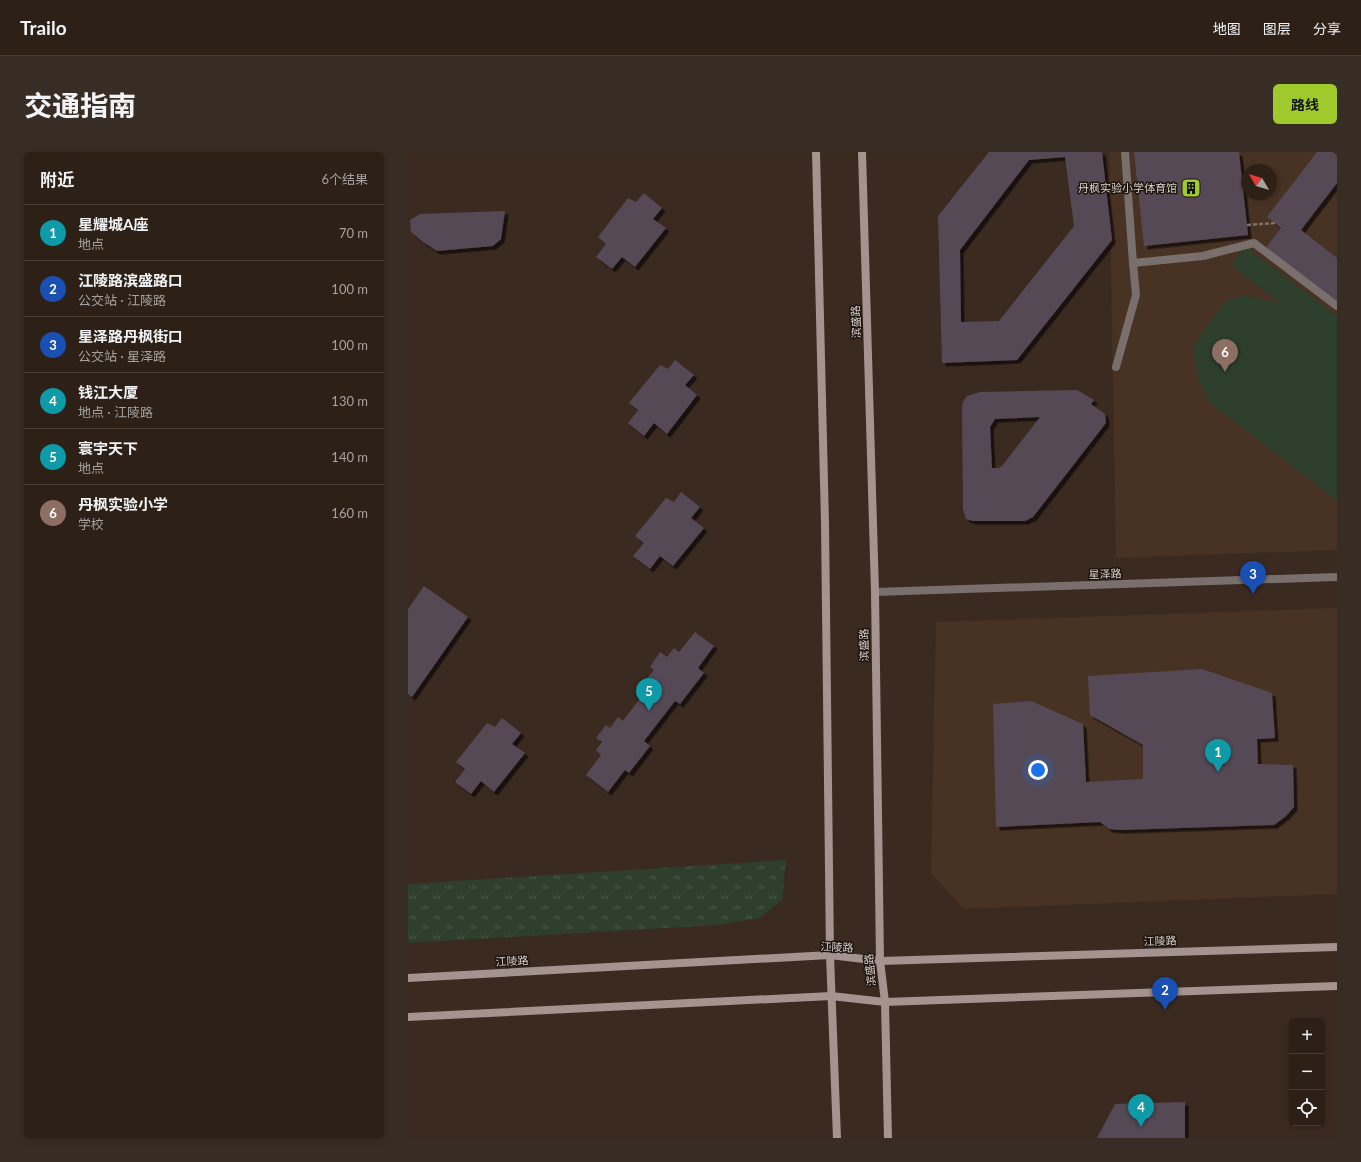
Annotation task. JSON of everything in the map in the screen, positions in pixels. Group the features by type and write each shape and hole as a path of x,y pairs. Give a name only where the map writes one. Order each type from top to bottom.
{"main road":[{"path":"816,152 825,515 830,956 837,1138"},
{"name":"滨盛路","path":"862,152 875,592 880,961 885,1002 888,1138"},
{"name":"江陵路","path":"408,978 830,956 880,961 1337,947"},
{"path":"408,1017 831,996 885,1002 1337,986"}],"street":[{"path":"1116,367 1136,295 1125,152"},
{"path":"1133,263 1203,256 1254,243 1337,306"},
{"name":"星泽路","path":"875,592 1337,577"}],"path":[{"path":"1247,225 1275,223"}],"shaded area":[{"path":"1109,152 1337,152 1337,550 1116,558"},
{"path":"1337,608 1337,894 964,909 931,873 936,622"}],"green space":[{"path":"1245,246 1337,316 1337,501 1208,401 1197,374 1193,347 1225,302 1243,295 1281,304 1231,265"},
{"path":"786,860 782,900 760,918 717,925 408,943 408,884"}],"building":[{"path":"989,152 1102,152 1112,240 1017,360 942,363 938,216","holes":["1065,157 1074,226 999,321 961,322 960,250 1029,160"]},
{"name":"丹枫实验小学体育馆","path":"1134,152 1239,152 1241,170 1241,200 1244,200 1248,235 1144,246"},
{"path":"1317,152 1337,152 1337,183 1301,230 1337,258 1337,303 1266,248 1281,228 1267,217"},
{"path":"644,193 662,208 653,219 666,228 635,267 622,257 612,269 596,257 606,244 598,237 628,198 636,202"},
{"path":"505,211 501,239 493,246 437,251 411,232 410,220 420,214"},
{"path":"675,360 694,375 685,385 697,395 667,434 654,423 644,436 628,423 638,410 629,403 660,365 668,369"},
{"path":"1077,390 1094,400 1091,404 1105,414 1106,423 1033,517 1025,521 973,521 966,519 963,509 962,406 967,396 980,392","holes":["1040,417 1002,466 992,468 990,427 995,419"]},
{"path":"681,492 700,507 691,518 704,528 673,566 660,556 650,569 633,556 644,543 635,536 666,498 674,502"},
{"path":"424,586 468,617 412,697 408,694 408,609"},
{"path":"695,632 714,646 698,668 704,673 680,704 675,701 644,741 650,746 629,773 625,770 608,792 586,775 601,755 596,750 602,742 596,738 606,725 610,728 618,717 623,721 650,685 645,681 654,670 650,667 660,652 667,657 674,648 679,652"},
{"path":"1202,669 1272,693 1275,738 1257,739 1258,764 1293,765 1294,807 1286,816 1274,825 1121,830 1109,829 1100,822 996,827 993,704 1031,701 1083,724 1086,782 1143,779 1143,745 1090,715 1088,676"},
{"path":"502,718 521,733 512,744 525,753 494,792 481,781 471,794 455,782 465,769 456,762 487,723 495,727"},
{"path":"1185,1102 1185,1138 1097,1138 1115,1104"}],"place":[{"name":"丹枫实验小学体育馆","path":"1191,188"},
{"name":"丹枫实验小学","path":"1225,372"},
{"name":"星泽路丹枫街口","path":"1253,594"},
{"name":"寰宇天下","path":"649,711"},
{"name":"星耀城A座","path":"1218,772"},
{"name":"江陵路滨盛路口","path":"1165,1010"},
{"name":"钱江大厦","path":"1141,1127"}]}
